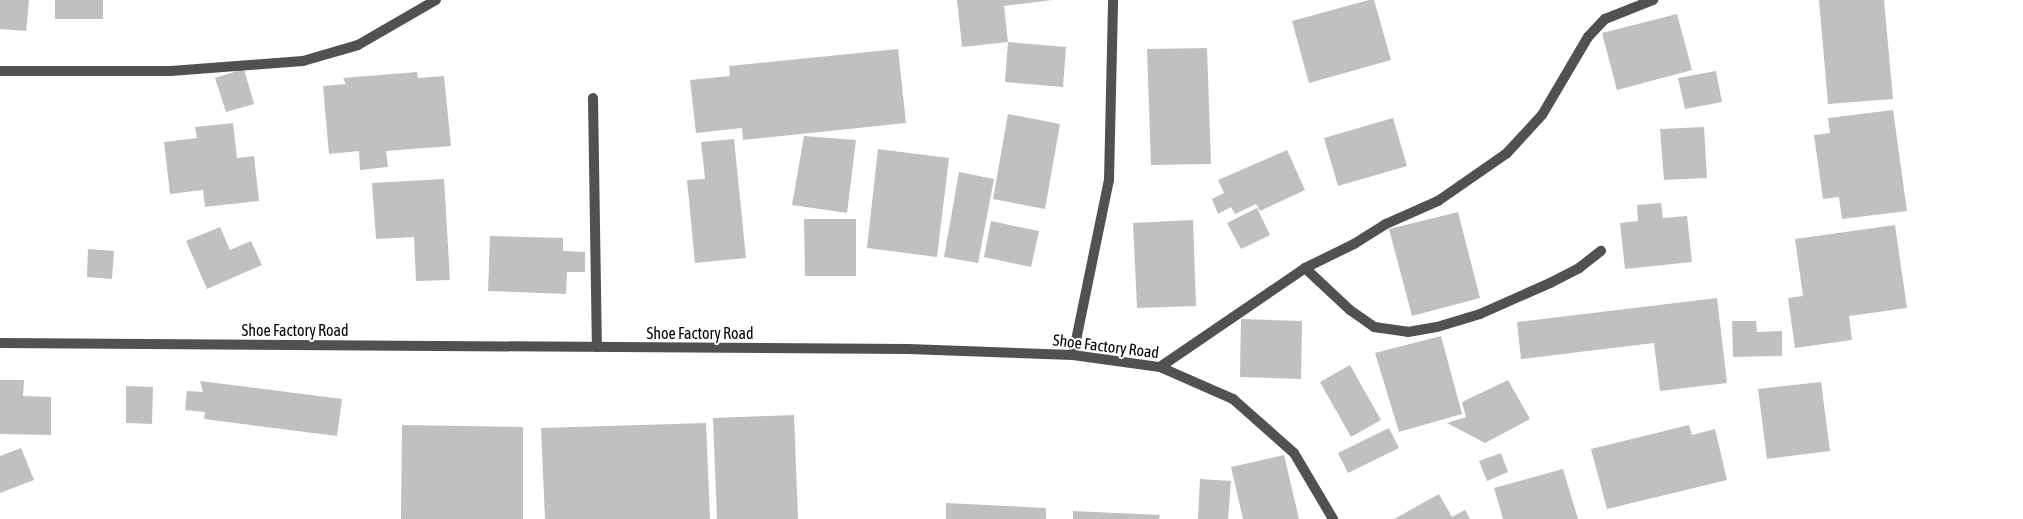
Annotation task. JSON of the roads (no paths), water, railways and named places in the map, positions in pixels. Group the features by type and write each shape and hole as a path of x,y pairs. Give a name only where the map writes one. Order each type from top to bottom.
{"street":[{"path":"0,71 172,71 303,61 358,45 436,0"},
{"path":"1073,355 1109,180 1114,0"},
{"path":"1160,367 1305,268 1354,244 1386,224 1438,201 1507,153 1542,115 1588,37 1605,19 1653,0"},
{"path":"593,98 597,347"},
{"path":"1305,268 1350,310 1374,327 1408,332 1437,327 1480,314 1550,284 1579,268 1602,251"},
{"name":"Shoe Factory Road","path":"0,343 908,349 1073,355 1160,367 1233,399 1294,453 1334,519"}]}
